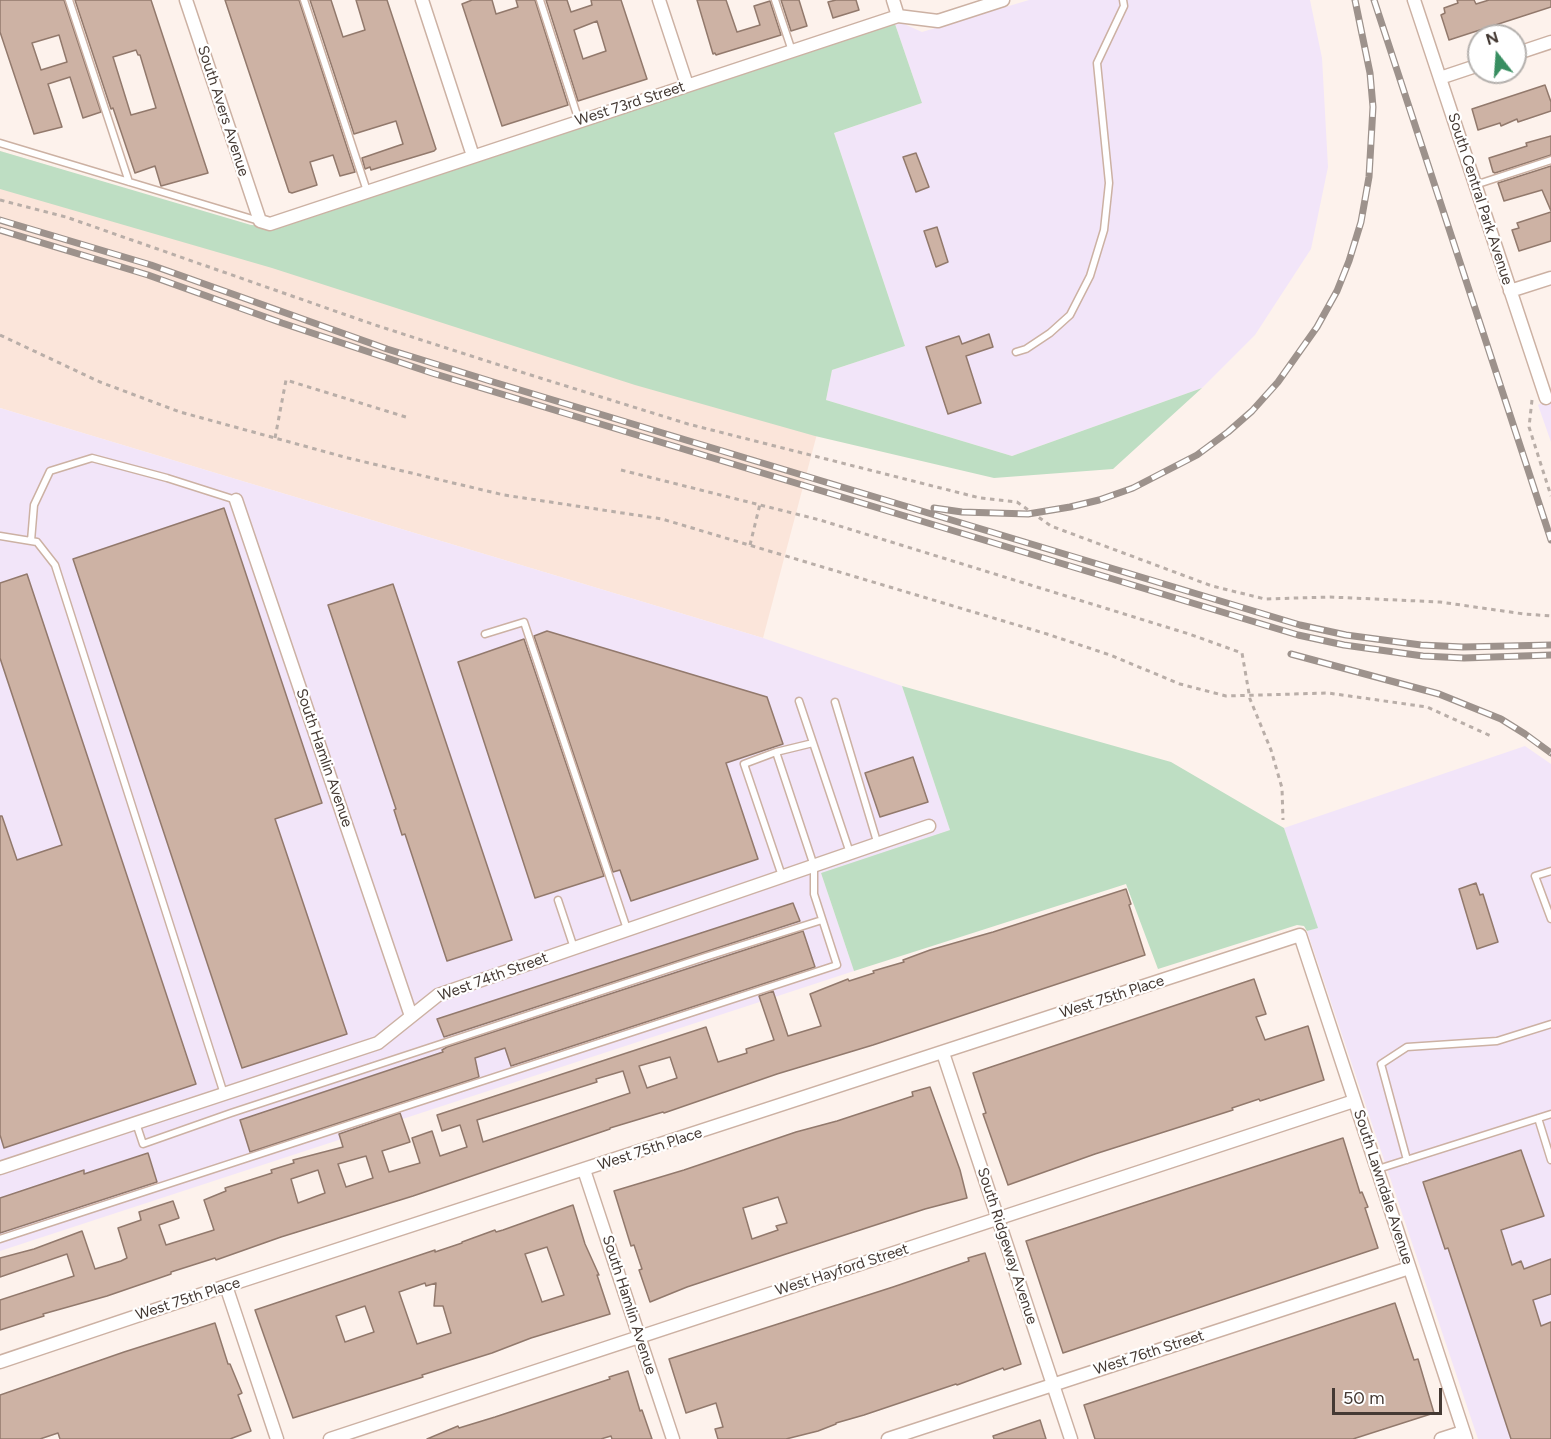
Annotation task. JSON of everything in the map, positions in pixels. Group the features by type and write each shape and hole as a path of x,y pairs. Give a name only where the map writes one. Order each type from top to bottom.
{"street":[{"name":"South Avers Avenue","path":"186,0 260,221"},
{"path":"422,0 473,156"},
{"path":"659,0 687,85"},
{"path":"892,0 898,16"},
{"name":"West 73rd Street","path":"260,221 270,224 898,16 938,21 1004,0"},
{"name":"South Central Park Avenue","path":"1414,0 1510,291 1548,398"},
{"path":"1527,50 1551,42"},
{"path":"1440,78 1467,69"},
{"path":"1510,291 1551,278"},
{"name":"South Hamlin Avenue","path":"236,500 411,1016"},
{"name":"West 74th Street","path":"0,1168 378,1043 438,995 929,826"},
{"name":"West 75th Place","path":"0,1362 226,1286 1300,936"},
{"name":"South Lawndale Avenue","path":"1300,936 1465,1435"},
{"name":"South Ridgeway Avenue","path":"943,1053 1071,1439"},
{"name":"West Hayford Street","path":"330,1439 1354,1101"},
{"name":"South Hamlin Avenue","path":"584,1170 673,1439"},
{"name":"West 76th Street","path":"888,1439 1409,1268"},
{"path":"226,1286 277,1439"},
{"path":"1441,1439 1465,1435"}],"lane":[{"path":"69,0 129,182"},
{"path":"304,0 367,191"},
{"path":"540,0 579,121"},
{"path":"775,0 792,51"},
{"path":"1016,352 1026,349 1050,333 1070,315 1090,276 1099,249 1104,230 1109,183 1097,63 1124,6 1123,0"},
{"path":"0,143 260,221"},
{"path":"1475,185 1551,160"},
{"path":"31,541 34,505 50,471 92,458 167,478 236,500"},
{"path":"0,536 37,542 56,565 224,1094"},
{"path":"486,634 524,622 628,930"},
{"path":"799,701 850,854"},
{"path":"835,702 879,845"},
{"path":"782,877 744,764 776,752 813,743"},
{"path":"0,1239 837,965 814,894 814,866 776,752"},
{"path":"1551,871 1536,876 1551,919"},
{"path":"558,900 574,948"},
{"path":"135,1123 143,1144 822,920"},
{"path":"1407,1160 1381,1064 1407,1047 1497,1041 1551,1024"},
{"path":"1377,1170 1551,1114"},
{"path":"1538,1118 1551,1160"}],"path":[{"path":"0,200 66,217 386,328 688,424 980,498 1017,502 1051,526 1212,586 1265,599 1330,597 1440,602 1551,616"},
{"path":"0,335 110,386 180,412 348,458 504,495 662,519 1047,634 1110,655 1180,684 1227,696 1328,693 1426,707 1491,736"},
{"path":"275,438 286,380 409,418"},
{"path":"1533,392 1529,427 1551,496"},
{"path":"621,470 760,504 950,560 1189,634 1242,653 1250,696 1271,750 1282,788 1283,820"},
{"path":"750,545 760,504"}],"shaded area":[{"path":"1029,0 1310,0 1322,58 1328,167 1311,249 1255,335 1202,388 1012,456 826,400 832,370 905,346 834,133 922,103 895,24 902,23 922,32"},
{"path":"0,151 826,400 763,638 0,408"},
{"path":"1551,397 1551,442 1538,405"},
{"path":"0,408 763,638 902,686 950,830 821,873 854,971 0,1251"},
{"path":"1525,746 1551,764 1551,1439 1478,1439 1307,931 1317,928 1284,828"}],"green space":[{"path":"895,24 922,103 834,133 905,346 832,370 826,400 1012,456 1202,388 1113,469 994,478 815,436 635,385 272,268 0,189 0,151 251,225 272,226"},
{"path":"902,686 1171,762 1284,828 1318,928 1307,931 1304,926 1297,925 1158,969 1126,884 854,971 821,873 950,830"}],"building":[{"path":"0,0 64,0 101,112 83,118 70,77 48,84 62,127 34,134 0,32","holes":["59,35 67,62 41,70 32,43"]},
{"path":"75,0 151,0 208,173 161,186 155,166 135,173 113,108 111,109","holes":["136,50 140,55 156,108 131,115 113,57"]},
{"path":"225,0 299,0 355,172 340,176 333,155 310,162 317,185 289,192"},
{"path":"310,0 331,0 343,37 365,30 356,0 387,0 436,149 434,151 371,170 370,167 365,169 362,158 403,144 396,121 354,134"},
{"path":"472,0 492,0 496,14 518,7 516,0 535,0 568,105 502,126 462,4"},
{"path":"546,0 567,0 571,12 592,5 591,0 621,0 647,79 578,101","holes":["597,21 606,51 583,59 574,30"]},
{"path":"697,0 726,0 737,32 760,25 754,6 770,1 781,35 713,54"},
{"path":"781,0 799,0 807,26 791,31"},
{"path":"856,0 859,10 833,18 828,2"},
{"path":"1457,0 1474,0 1476,4 1489,0 1551,0 1551,7 1498,24 1467,24 1467,34 1449,40 1441,15 1445,13 1444,8 1458,3"},
{"path":"1545,85 1551,102 1551,111 1518,122 1517,119 1501,126 1500,123 1478,130 1472,109"},
{"path":"1551,136 1551,155 1493,172 1489,158"},
{"path":"916,153 929,187 916,192 903,157"},
{"path":"1551,166 1551,211 1542,190 1504,201 1498,183"},
{"path":"1551,212 1551,241 1519,251 1512,230 1519,228 1517,223"},
{"path":"937,227 948,262 936,267 924,231"},
{"path":"989,334 993,347 966,356 981,403 948,414 926,347 959,336 962,344"},
{"path":"224,508 322,803 275,819 347,1034 242,1068 73,559"},
{"path":"27,574 196,1084 4,1148 0,1135 0,816 2,816 17,860 62,845 0,658 0,583"},
{"path":"393,584 512,940 447,961 405,834 402,835 394,810 396,809 328,605"},
{"path":"547,631 767,697 783,744 726,763 758,859 631,901 620,870 613,872 534,636"},
{"path":"524,639 604,876 535,898 458,662"},
{"path":"913,757 928,802 880,817 865,773"},
{"path":"1476,883 1480,895 1483,894 1498,942 1477,949 1459,889"},
{"path":"1126,889 1145,955 664,1113 610,1128 413,1196 216,1260 215,1258 171,1272 171,1274 107,1296 43,1314 44,1316 0,1330 0,1300 74,1276 67,1254 0,1277 0,1258 34,1249 82,1231 95,1269 121,1261 127,1258 118,1228 141,1220 139,1212 173,1201 179,1218 159,1225 166,1245 214,1230 204,1200 226,1191 225,1188 272,1173 271,1170 294,1163 293,1160 343,1147 339,1134 400,1113 410,1142 382,1151 389,1172 420,1163 412,1138 432,1131 440,1156 467,1147 460,1125 442,1131 437,1115 706,1027 718,1062 747,1053 746,1049 774,1040 759,996 773,991 788,1036 821,1026 810,994 848,979 849,981 904,962 903,960 930,950","holes":["670,1057 677,1078 647,1088 639,1066","623,1071 630,1093 483,1142 477,1120 597,1082 596,1079","366,1156 373,1178 346,1187 338,1164","318,1170 325,1193 298,1203 291,1179"]},
{"path":"793,903 800,921 444,1037 437,1019"},
{"path":"803,931 815,967 511,1066 505,1048 475,1058 479,1077 250,1152 240,1120 443,1052 442,1050 447,1047"},
{"path":"1254,979 1266,1014 1256,1017 1265,1040 1308,1026 1324,1080 1260,1101 1259,1099 1232,1108 1233,1110 1095,1154 1008,1185 983,1114 986,1113 973,1073"},
{"path":"930,1087 960,1170 967,1198 925,1209 786,1254 687,1287 650,1302 639,1270 642,1269 634,1245 631,1246 614,1191 913,1096 912,1092","holes":["778,1197 787,1223 776,1226 778,1230 752,1239 743,1208"]},
{"path":"1343,1138 1360,1193 1362,1192 1368,1207 1365,1208 1378,1248 1063,1353 1026,1241"},
{"path":"1521,1150 1544,1216 1501,1230 1512,1265 1521,1261 1524,1269 1551,1259 1551,1294 1533,1300 1541,1326 1551,1322 1551,1439 1511,1439 1448,1248 1445,1249 1423,1182"},
{"path":"148,1153 157,1182 0,1233 0,1198 84,1170 84,1174"},
{"path":"573,1205 585,1244 599,1275 597,1275 610,1314 531,1338 422,1375 423,1377 293,1418 255,1310","holes":["547,1247 564,1295 542,1302 525,1254","425,1283 426,1286 436,1283 434,1306 443,1306 451,1333 417,1344 399,1292","365,1306 374,1332 345,1342 336,1316"]},
{"path":"985,1253 1021,1364 836,1423 818,1431 786,1439 718,1439 715,1429 723,1427 716,1403 686,1413 669,1359 893,1287 969,1261 968,1258"},
{"path":"1395,1303 1414,1360 1418,1359 1434,1413 1353,1439 1095,1439 1084,1405"},
{"path":"215,1323 228,1364 230,1364 242,1393 238,1395 251,1431 230,1439 60,1439 58,1433 40,1439 0,1439 0,1395"},
{"path":"628,1371 640,1411 642,1410 652,1439 612,1439 611,1436 601,1439 427,1439 458,1426 459,1428 495,1417"},
{"path":"1040,1420 1046,1439 994,1439 993,1436"}],"railway":[{"path":"934,508 962,512 1028,514 1099,500 1133,488 1197,455 1252,411 1278,382 1317,327 1337,291 1361,222 1369,177 1373,107 1370,73 1355,0"},
{"path":"1374,0 1551,540"},
{"path":"0,220 151,265 387,349 1300,625 1346,635 1421,645 1463,647 1551,645"},
{"path":"0,230 148,275 432,373 1298,635 1344,645 1423,656 1464,658 1551,655"},
{"path":"1291,654 1439,694 1501,719 1551,753"}]}
